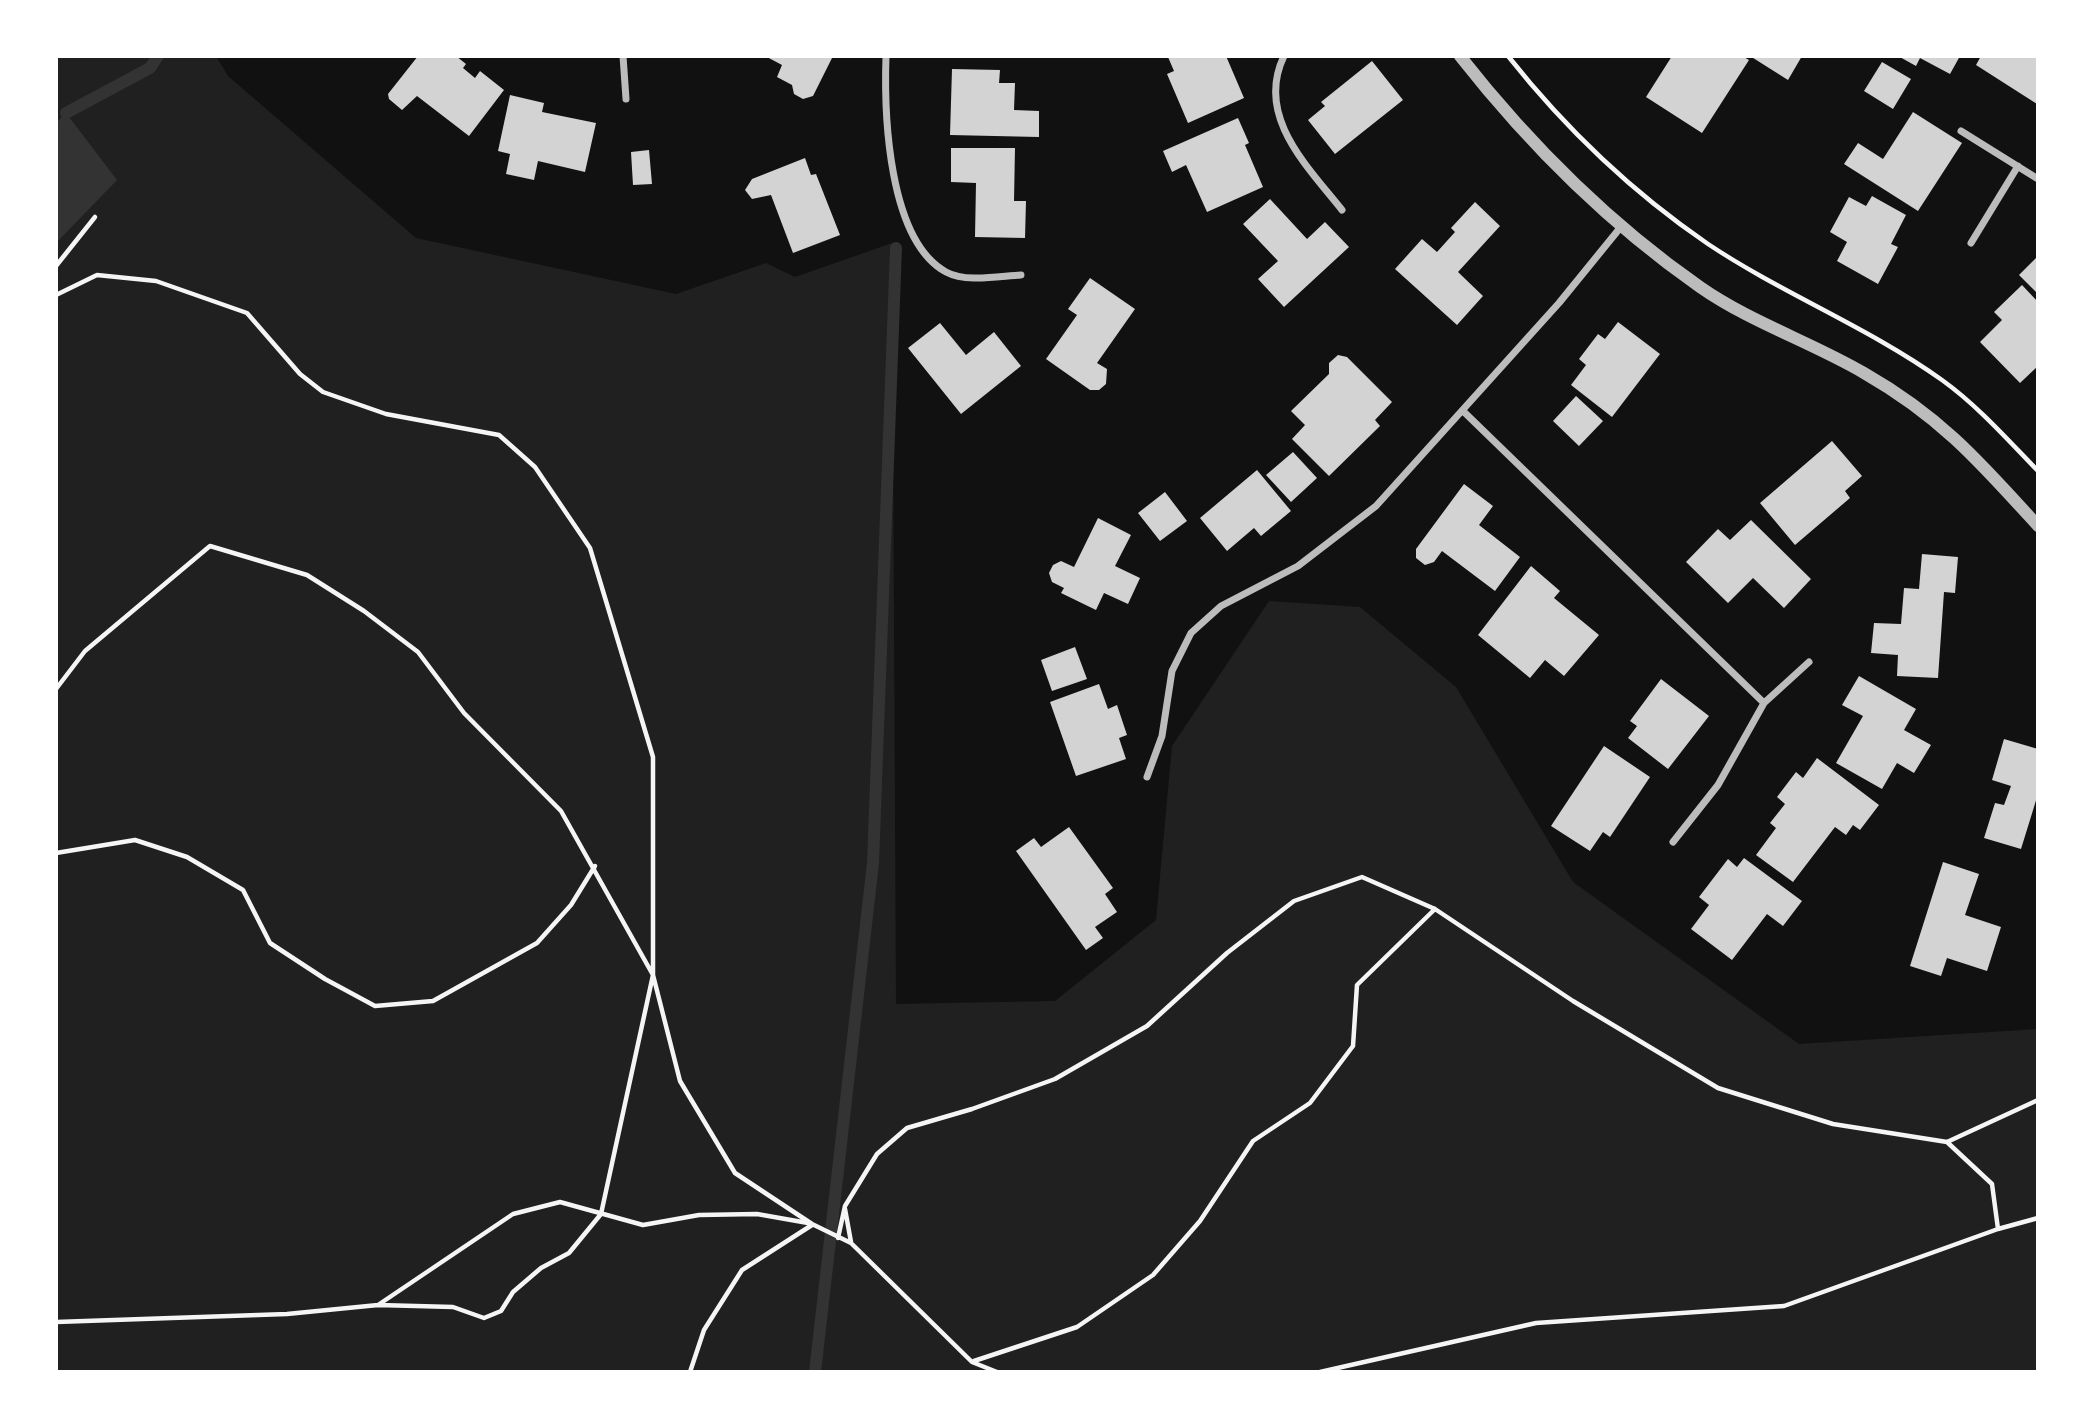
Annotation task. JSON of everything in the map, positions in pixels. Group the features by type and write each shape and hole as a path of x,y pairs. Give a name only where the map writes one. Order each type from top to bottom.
{"street":[{"path":"623,56 626,99"},
{"path":"886,56 884,101 889,158 910,229 946,272 970,277 1021,275"},
{"path":"1284,56 1275,74 1273,96 1278,118 1288,140 1342,210"},
{"path":"1460,56 1511,120 1561,173 1620,228 1702,289 1863,372 1930,414 1963,443 2038,526"},
{"path":"1961,131 2038,179"},
{"path":"1971,243 2018,166"},
{"path":"1147,777 1162,736 1172,671 1191,633 1213,612 1298,566 1376,506 1463,411 1620,228"},
{"path":"1463,411 1764,703"},
{"path":"1673,842 1718,785 1764,703 1809,662"}],"path":[{"path":"1508,56 1542,100 1585,143 1651,200 1746,268 1887,344 1943,381 1981,413 2038,471"},
{"path":"56,266 95,217"},
{"path":"56,295 97,275 156,281 247,313 300,374 323,392 386,414 499,435 535,467 590,548 653,757 653,975 601,1214 569,1253 541,1268 513,1292 501,1311 484,1318 453,1307 378,1305 259,1315 56,1322"},
{"path":"56,689 85,651 210,546 307,575 364,611 418,652 464,713 561,811 595,866 653,975 680,1081 735,1173 812,1224 851,1243 972,1362 997,1372"},
{"path":"56,853 135,840 187,856 243,890 270,943 325,979 375,1006 433,1001 537,943 571,905 595,866"},
{"path":"838,1238 845,1206 877,1154 907,1128 972,1109 1055,1079 1147,1026 1227,953 1294,901 1362,877 1435,909 1573,1001 1718,1088 1833,1124 1947,1142 2038,1100"},
{"path":"972,1362 1077,1327 1153,1275 1200,1221 1253,1141 1310,1103 1353,1046 1357,985 1435,909"},
{"path":"1947,1142 1992,1184 1997,1229"},
{"path":"378,1305 513,1214 560,1202 643,1225 699,1215 757,1214 812,1224"},
{"path":"845,1206 851,1243"},
{"path":"1320,1372 1536,1323 1784,1306 1997,1229 2038,1219"},
{"path":"690,1372 704,1330 742,1270 812,1224"}],"shaded area":[{"path":"56,56 216,56 228,76 416,238 676,294 766,263 795,277 892,243 896,1004 1055,1001 1156,920 1172,746 1269,601 1360,607 1456,687 1573,882 1799,1044 2038,1029 2038,1372 56,1372"},
{"path":"66,113 117,180 56,243 56,123"}],"building":[{"path":"418,56 456,56 466,64 463,68 475,78 480,71 504,90 469,136 417,96 402,110 389,99 388,94"},
{"path":"765,56 833,56 813,96 803,99 794,94 792,85 777,77 782,65"},
{"path":"1226,56 1244,98 1188,123 1167,74 1174,71 1168,57"},
{"path":"1672,56 1742,56 1749,60 1702,133 1646,97"},
{"path":"1750,56 1802,56 1788,80"},
{"path":"1898,56 1960,56 1950,74 1920,58 1916,66"},
{"path":"1981,56 2038,56 2037,104 1976,65"},
{"path":"1372,61 1403,100 1335,154 1308,120 1325,106 1321,102"},
{"path":"1882,62 1911,79 1893,109 1864,91"},
{"path":"952,69 1000,70 999,83 1015,83 1014,110 1039,111 1039,137 950,135"},
{"path":"510,95 544,103 542,112 596,123 585,172 538,161 534,180 506,174 510,154 498,151"},
{"path":"1913,112 1962,143 1918,211 1844,164 1858,143 1883,159"},
{"path":"1238,118 1249,143 1245,145 1263,187 1207,212 1186,165 1172,172 1163,151"},
{"path":"951,148 1015,148 1014,201 1026,201 1025,238 975,237 976,183 951,182"},
{"path":"649,150 652,184 633,185 631,152"},
{"path":"805,158 811,175 816,174 840,235 793,253 771,195 752,199 745,190 752,179"},
{"path":"1872,196 1906,215 1891,244 1898,247 1878,284 1837,261 1847,242 1830,232 1849,197 1866,206"},
{"path":"1270,199 1307,239 1325,222 1349,247 1284,307 1258,279 1278,261 1243,224"},
{"path":"1475,202 1500,226 1458,272 1483,296 1457,325 1395,269 1422,239 1437,252 1455,232 1451,228"},
{"path":"2038,256 2038,294 2019,275"},
{"path":"1090,278 1135,309 1097,363 1107,369 1106,384 1099,390 1090,390 1046,359 1077,315 1068,309"},
{"path":"2022,285 2038,302 2038,366 2020,383 1980,342 2002,320 1994,312"},
{"path":"1618,322 1660,354 1612,417 1571,385 1586,365 1579,359 1598,334 1605,339"},
{"path":"940,323 966,355 994,332 1021,366 961,414 908,348"},
{"path":"1338,355 1347,357 1392,402 1375,420 1380,426 1329,476 1292,439 1305,425 1291,411 1329,374 1329,363"},
{"path":"1576,396 1603,421 1579,446 1553,421"},
{"path":"1832,441 1862,476 1845,491 1850,498 1795,545 1760,503"},
{"path":"1293,452 1317,478 1291,502 1266,475"},
{"path":"1257,470 1291,511 1261,536 1254,528 1227,551 1200,518"},
{"path":"1464,484 1493,506 1479,525 1520,557 1495,591 1442,551 1434,562 1425,565 1416,558 1416,549"},
{"path":"1165,492 1187,521 1160,541 1138,513"},
{"path":"1098,518 1131,535 1115,566 1140,578 1128,604 1104,593 1096,610 1061,593 1064,588 1052,582 1049,573 1053,565 1061,561 1074,567"},
{"path":"1751,520 1811,579 1784,608 1753,578 1728,603 1686,562 1718,529 1730,540"},
{"path":"1922,554 1958,557 1955,593 1944,592 1938,678 1897,676 1898,655 1871,653 1874,623 1901,624 1904,588 1919,589"},
{"path":"1531,566 1560,591 1554,598 1599,635 1564,676 1545,660 1530,678 1478,635"},
{"path":"1075,647 1087,679 1052,691 1041,660"},
{"path":"1859,676 1916,709 1904,730 1931,745 1914,773 1897,763 1882,789 1836,763 1863,716 1842,705"},
{"path":"1661,679 1709,716 1668,769 1628,738 1637,726 1630,721"},
{"path":"1099,684 1108,709 1117,705 1127,735 1119,738 1126,759 1076,776 1050,702"},
{"path":"2004,739 2038,749 2038,794 2021,849 1984,838 1995,803 2004,805 2011,786 1992,780"},
{"path":"1604,746 1650,777 1610,837 1603,832 1590,851 1551,826"},
{"path":"1817,758 1879,805 1860,830 1853,825 1846,835 1835,827 1793,882 1756,855 1776,828 1770,823 1785,804 1777,797 1796,772 1803,778"},
{"path":"1069,827 1113,888 1105,894 1117,912 1095,927 1103,938 1086,950 1016,851 1034,838 1041,847"},
{"path":"1744,858 1802,901 1783,926 1767,914 1732,960 1691,929 1709,905 1699,897 1728,859 1737,867"},
{"path":"1943,862 1979,874 1965,915 2001,927 1987,971 1947,958 1941,976 1910,966"}],"waterway":[{"path":"66,113 150,68 158,56"},
{"path":"815,1372 873,863 896,248"}]}
